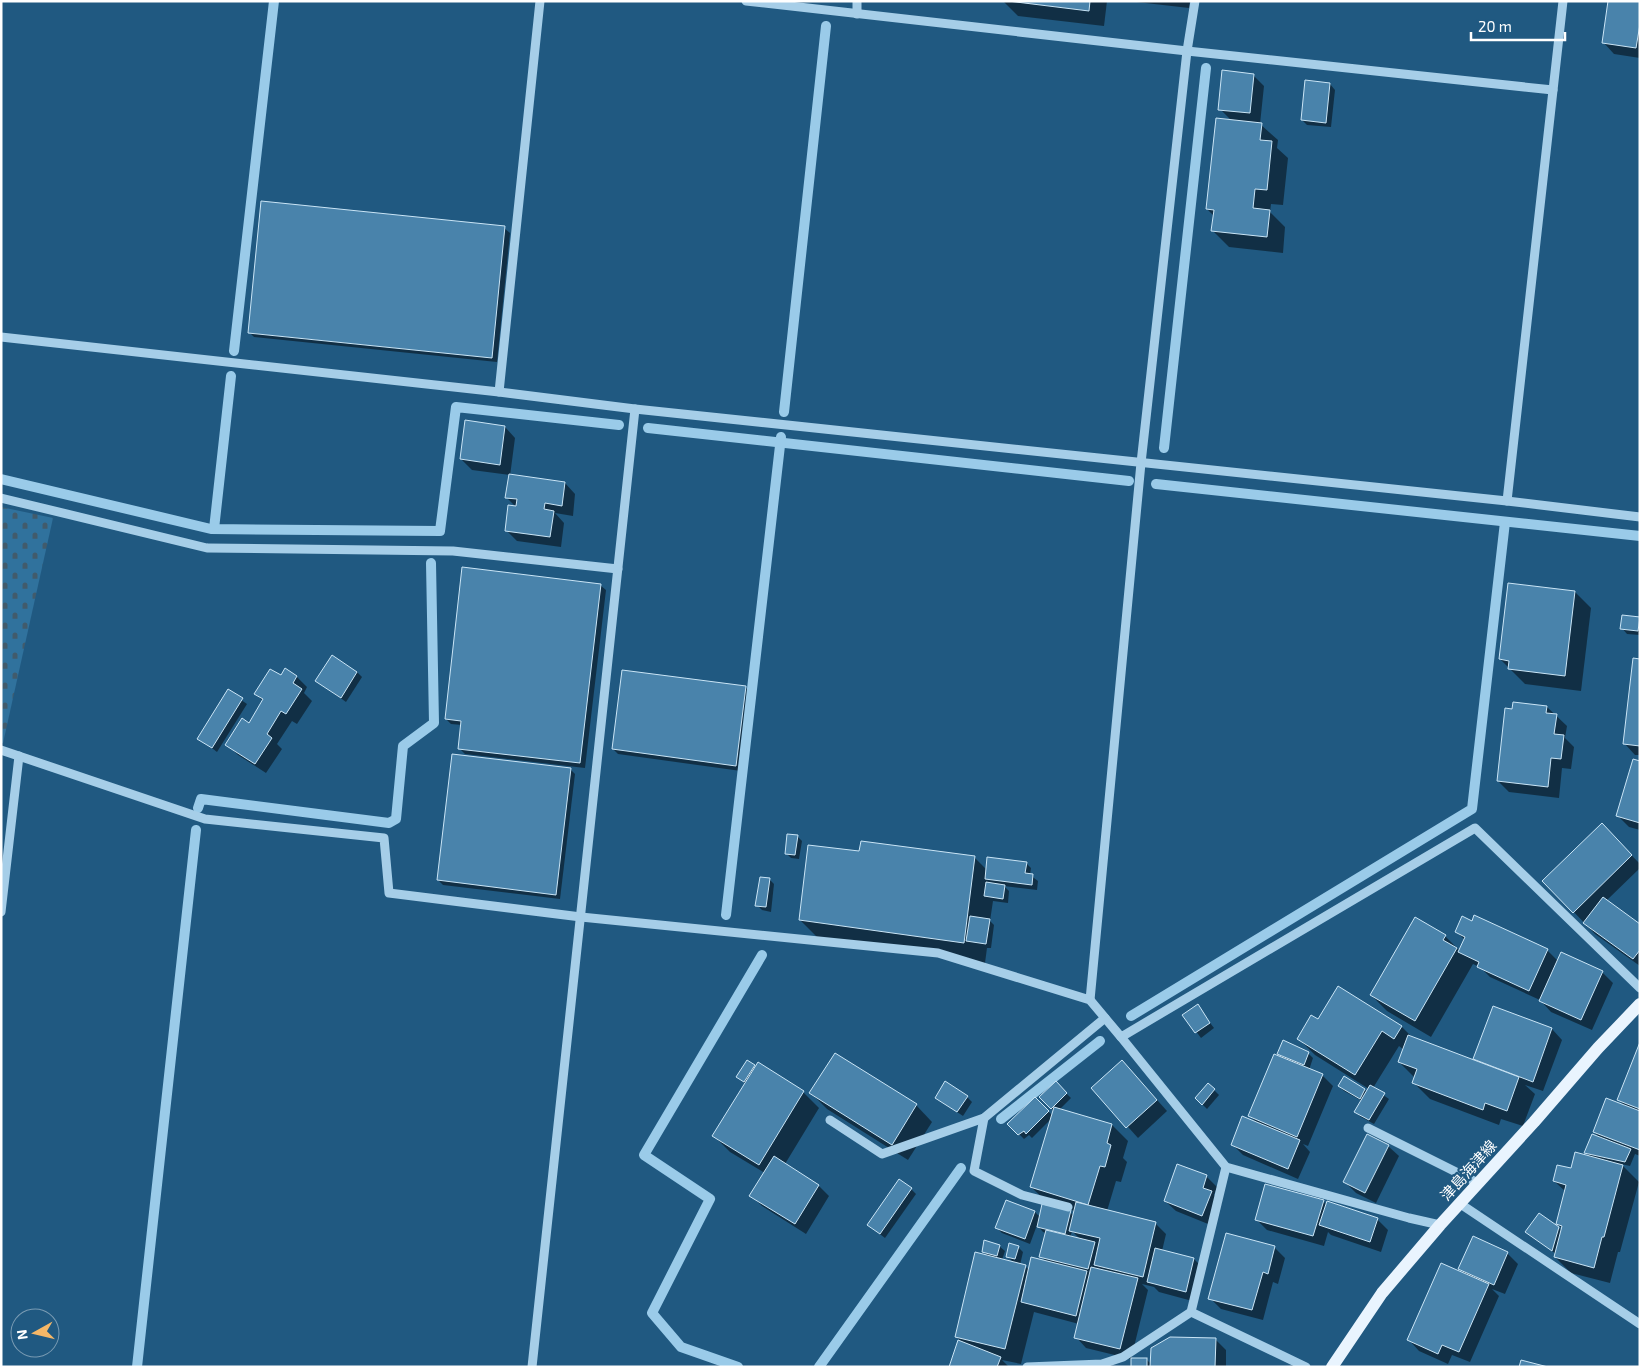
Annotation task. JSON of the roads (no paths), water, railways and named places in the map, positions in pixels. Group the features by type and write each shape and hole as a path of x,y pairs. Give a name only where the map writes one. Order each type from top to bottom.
{"main road":[{"name":"津島海津線","path":"1332,1367 1382,1293 1598,1048 1640,1004"}],"street":[{"path":"499,392 540,1"},
{"path":"746,1 1553,90"},
{"path":"857,1 857,14"},
{"path":"1090,1000 1141,463 1187,51 1195,1"},
{"path":"1507,501 1563,1"},
{"path":"1,337 499,392 635,409 1507,501 1640,517"},
{"path":"532,1367 635,409"},
{"path":"1,498 207,548 453,551 618,569"},
{"path":"1,750 205,819 384,838 389,893 581,917 938,953 1090,1000 1226,1168 1440,1225"},
{"path":"1,912 19,756"},
{"path":"1121,1037 1475,828 1640,988"},
{"path":"830,1120 882,1154 984,1118 1105,1018"},
{"path":"984,1118 974,1171 1022,1195 1068,1207"},
{"path":"1368,1128 1478,1183"},
{"path":"1027,1367 1102,1364 1124,1357 1191,1312 1226,1168"},
{"path":"1459,1204 1640,1324"},
{"path":"1191,1312 1306,1367"}],"waterway":[{"path":"234,351 274,1"},
{"path":"784,412 826,26"},
{"path":"1164,448 1206,68"},
{"path":"214,529 231,376"},
{"path":"1,479 211,529 440,531 456,407 619,425"},
{"path":"648,428 1129,481"},
{"path":"726,915 781,437"},
{"path":"1156,484 1640,536"},
{"path":"1131,1016 1472,809 1505,522"},
{"path":"198,808 201,799 389,823 396,819 403,746 434,723 431,563"},
{"path":"137,1367 196,830"},
{"path":"738,1367 681,1347 652,1313 710,1199 644,1155 762,955"},
{"path":"1001,1119 1100,1041"},
{"path":"819,1367 961,1168"}]}
